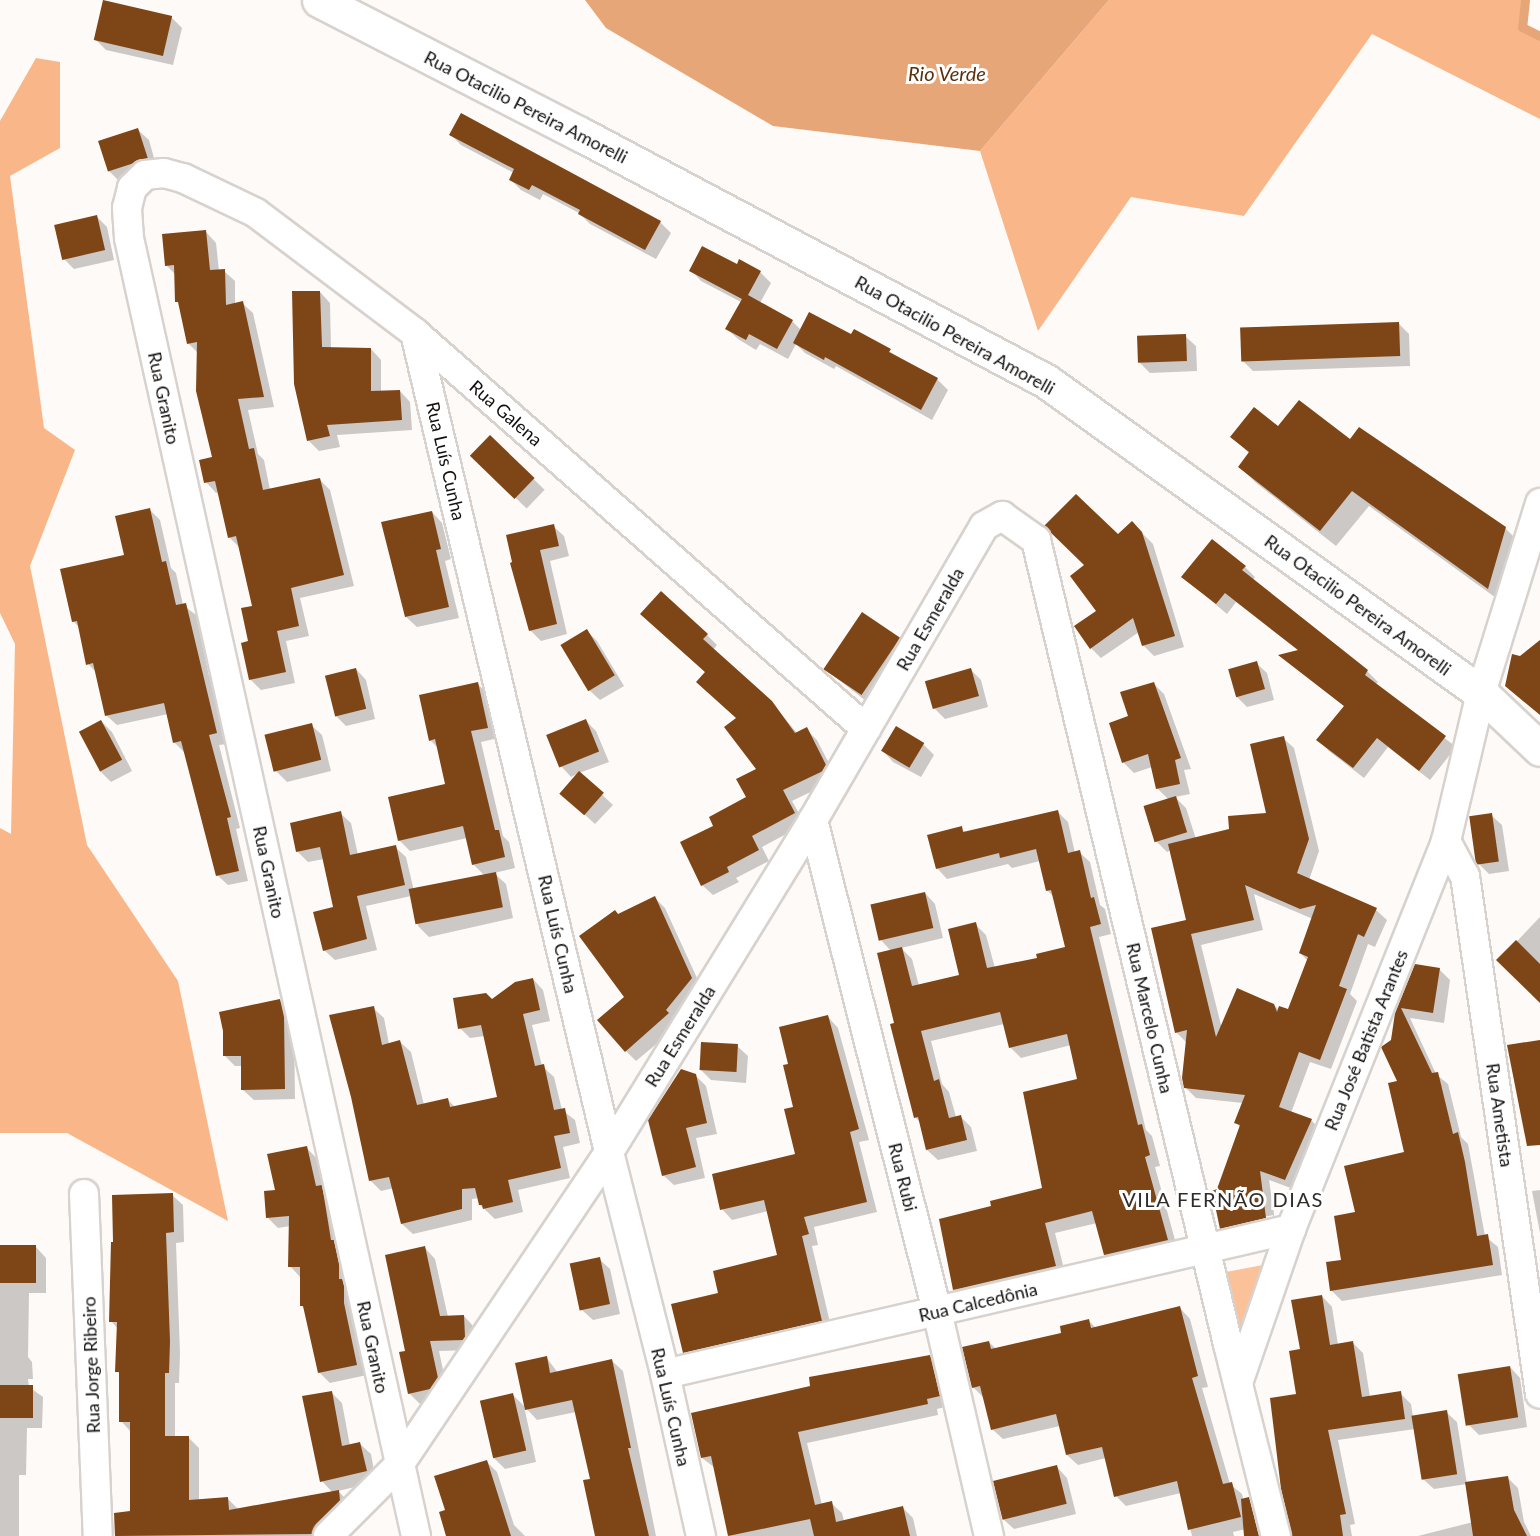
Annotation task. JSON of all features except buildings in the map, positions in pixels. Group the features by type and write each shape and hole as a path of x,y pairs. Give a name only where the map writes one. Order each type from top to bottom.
{"main road":[{"name":"Rua Otacilio Pereira Amorelli","path":"320,0 580,134 1046,381 1481,693 1540,749"}],"street":[{"name":"Rua Galena","path":"127,208 132,188 145,175 164,173 183,178 256,213 416,333 866,729"},
{"name":"Rua Granito","path":"127,208 129,238 416,1536"},
{"name":"Rua Luís Cunha","path":"416,333 609,1152 665,1374 701,1536"},
{"name":"Rua José Batista Arantes","path":"1238,1383 1291,1229 1446,841 1481,693 1540,503"},
{"name":"Rua Esmeralda","path":"328,1536 399,1465 609,1152 813,820 984,526 1002,516"},
{"name":"Rua Marcelo Cunha","path":"1002,516 1036,540 1276,1536"},
{"name":"Rua Rubi","path":"813,820 937,1311 989,1536"},
{"name":"Rua Ametista","path":"1446,841 1465,876 1540,1394"},
{"name":"Rua Jorge Ribeiro","path":"84,1194 98,1536"},
{"name":"Rua Calcedônia","path":"665,1374 1291,1229"}],"shaded area":[{"path":"1109,0 1525,0 1522,27 1540,36 1540,119 1372,34 1244,216 1131,197 1038,331 980,151"},
{"path":"36,58 60,62 60,148 10,176 44,428 75,450 30,566 87,845 178,981 228,1221 67,1133 0,1133 0,828 11,834 15,644 0,613 0,121"},
{"path":"1263,1265 1241,1340 1226,1272"}],"water":[{"name":"Rio Verde","path":"585,0 1109,0 980,151 773,126 606,28"}],"waterway":[{"path":"1525,0 1522,27 1540,36"}],"district":[{"name":"VILA FERNÃO DIAS","path":"1223,1199"}]}
